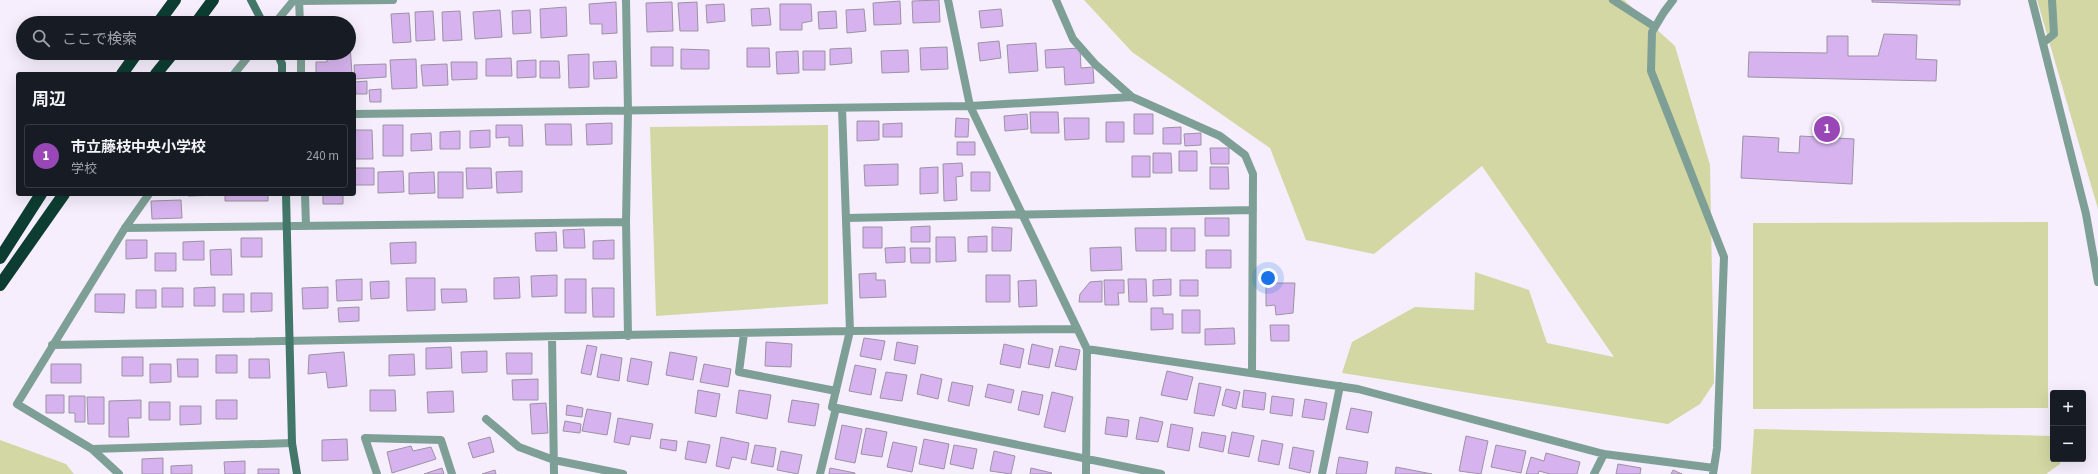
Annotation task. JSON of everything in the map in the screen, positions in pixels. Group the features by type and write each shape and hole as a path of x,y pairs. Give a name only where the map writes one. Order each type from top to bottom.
{"highway":[{"path":"163,16 175,0"},
{"path":"201,16 213,0"},
{"path":"123,72 132,60"},
{"path":"158,72 167,60"},
{"path":"0,258 40,196"},
{"path":"0,285 63,196"}],"street":[{"path":"251,0 259,16"},
{"path":"297,0 299,16"},
{"path":"282,16 297,0 393,0"},
{"path":"626,0 628,111 626,222 628,336"},
{"path":"948,0 970,106 1021,215 1087,349 1086,474"},
{"path":"1056,0 1073,39 1095,64 1132,97 1220,136 1245,155 1253,174 1252,373"},
{"path":"1613,0 1655,27"},
{"path":"1087,349 1358,389 1604,454 1713,471 1717,448 1724,257 1651,71 1650,47 1652,32 1673,0"},
{"path":"2032,0 2086,214 2098,282"},
{"path":"2043,43 2054,34 2052,0"},
{"path":"236,72 245,60"},
{"path":"280,60 282,72"},
{"path":"301,60 301,72"},
{"path":"356,114 970,106 1132,97"},
{"path":"842,108 850,331 832,407 1161,474"},
{"path":"118,474 92,449 17,404 125,228 148,196"},
{"path":"286,196 292,443 297,474"},
{"path":"305,196 306,226"},
{"path":"846,218 1253,210"},
{"path":"125,228 626,222"},
{"path":"52,345 850,331 1076,329"},
{"path":"744,333 739,372 836,391"},
{"path":"552,337 554,474"},
{"path":"1322,474 1340,386"},
{"path":"820,474 836,408"},
{"path":"486,419 520,447 554,460 623,474"},
{"path":"377,474 365,438 441,440 452,474"},
{"path":"92,449 292,443"},
{"path":"1594,474 1604,454"}],"green space":[{"path":"1084,0 1624,0 1675,46 1710,165 1714,383 1700,404 1668,424 1342,373 1352,342 1415,307 1474,310 1475,272 1529,290 1547,343 1614,357 1482,166 1374,254 1306,240 1270,148 1132,52"},
{"path":"2037,0 2098,0 2098,209"},
{"path":"828,125 828,304 656,316 650,127"},
{"path":"2048,222 2048,408 1753,409 1753,223"},
{"path":"1754,429 2050,436 2050,462 2060,462 2060,464 2046,474 1751,474"},
{"path":"0,440 66,464 74,474 0,474"}],"building":[{"path":"939,0 940,22 913,23 912,1"},
{"path":"1872,0 1960,0 1960,5 1872,2"},
{"path":"900,1 901,24 874,25 873,3"},
{"path":"616,2 617,33 602,34 602,24 590,24 589,4"},
{"path":"672,2 673,31 647,32 646,3"},
{"path":"697,2 698,31 680,31 678,3"},
{"path":"724,4 725,21 707,23 706,5"},
{"path":"780,4 811,4 812,21 802,23 802,30 780,30"},
{"path":"566,7 567,36 541,38 540,9"},
{"path":"769,8 771,25 752,26 751,9"},
{"path":"864,9 866,31 847,33 846,10"},
{"path":"1001,9 1003,26 981,28 979,11"},
{"path":"500,10 502,37 475,39 473,12"},
{"path":"530,10 531,33 513,34 512,11"},
{"path":"433,11 435,40 416,41 415,12"},
{"path":"460,11 462,40 443,41 442,12"},
{"path":"836,11 837,28 819,29 818,12"},
{"path":"409,13 411,42 393,43 391,14"},
{"path":"1884,34 1917,35 1916,59 1937,60 1936,81 1748,77 1749,52 1827,53 1827,36 1848,36 1848,56 1878,56"},
{"path":"999,41 1001,58 980,61 978,43"},
{"path":"1036,43 1038,71 1009,73 1007,45"},
{"path":"651,47 673,47 673,66 651,66"},
{"path":"947,47 948,69 921,70 920,48"},
{"path":"747,48 769,48 770,67 747,67"},
{"path":"851,48 852,63 830,65 830,49"},
{"path":"1080,48 1081,68 1093,67 1094,83 1065,85 1064,67 1046,68 1045,50"},
{"path":"681,49 709,50 709,69 681,69"},
{"path":"908,50 909,72 882,73 881,51"},
{"path":"798,51 799,73 777,74 776,52"},
{"path":"803,51 825,51 825,70 803,70"},
{"path":"589,54 589,87 569,88 568,55"},
{"path":"511,58 512,76 486,76 486,59"},
{"path":"416,59 417,88 392,89 390,60"},
{"path":"327,60 351,60 352,72 316,72 316,62 327,62"},
{"path":"536,60 536,77 517,78 517,61"},
{"path":"540,61 559,61 560,78 540,78"},
{"path":"616,61 617,78 594,79 593,62"},
{"path":"451,62 477,62 477,79 452,80"},
{"path":"386,64 386,77 356,79 354,65"},
{"path":"447,64 448,85 423,86 421,65"},
{"path":"367,81 367,94 356,94 356,82"},
{"path":"381,89 381,102 370,102 369,90"},
{"path":"1030,112 1058,112 1059,133 1031,133"},
{"path":"1027,114 1028,129 1005,131 1004,116"},
{"path":"1134,114 1153,114 1153,134 1134,134"},
{"path":"956,118 969,119 968,137 955,137"},
{"path":"1064,118 1089,118 1089,139 1065,140"},
{"path":"857,121 879,121 879,140 857,141"},
{"path":"1106,122 1124,122 1124,142 1106,142"},
{"path":"612,123 612,144 587,145 586,124"},
{"path":"902,123 902,137 883,137 883,124"},
{"path":"545,124 571,124 572,145 546,145"},
{"path":"383,125 403,125 403,156 383,156"},
{"path":"496,125 522,125 523,146 509,146 509,137 496,138"},
{"path":"1181,127 1181,144 1163,144 1163,128"},
{"path":"356,130 372,130 373,159 356,159"},
{"path":"490,130 490,147 470,148 470,131"},
{"path":"460,131 460,149 440,149 440,132"},
{"path":"431,133 432,150 411,151 411,134"},
{"path":"1201,133 1201,145 1185,146 1184,134"},
{"path":"1743,136 1779,138 1778,152 1799,153 1800,136 1854,139 1852,184 1741,178"},
{"path":"957,142 975,142 975,155 957,155"},
{"path":"1210,148 1229,148 1229,164 1211,164"},
{"path":"1179,151 1197,151 1197,171 1179,171"},
{"path":"1153,153 1171,153 1172,173 1153,173"},
{"path":"1132,156 1150,156 1150,177 1132,177"},
{"path":"962,163 963,176 956,177 957,200 944,201 943,164"},
{"path":"898,164 898,185 865,186 864,165"},
{"path":"938,167 938,193 920,194 920,168"},
{"path":"1210,167 1228,167 1229,189 1210,189"},
{"path":"356,168 374,168 374,185 356,185"},
{"path":"466,168 491,168 492,188 467,189"},
{"path":"403,171 404,192 378,193 378,172"},
{"path":"522,171 522,192 497,193 496,172"},
{"path":"434,172 435,193 409,194 409,173"},
{"path":"438,172 463,172 463,198 438,198"},
{"path":"971,172 990,172 990,191 971,191"},
{"path":"225,196 268,196 268,201 225,201"},
{"path":"323,196 343,196 343,204 323,204"},
{"path":"181,200 182,218 152,219 151,201"},
{"path":"1205,218 1229,218 1229,236 1205,236"},
{"path":"930,226 930,242 911,242 911,227"},
{"path":"863,227 882,227 882,248 863,248"},
{"path":"992,227 1012,228 1011,251 992,251"},
{"path":"1135,228 1166,228 1166,251 1136,251"},
{"path":"1171,228 1195,228 1195,251 1171,251"},
{"path":"584,229 585,248 564,248 563,230"},
{"path":"556,232 557,251 536,251 535,233"},
{"path":"987,236 987,252 968,252 968,237"},
{"path":"936,237 955,237 956,261 936,262"},
{"path":"241,238 262,238 262,257 241,257"},
{"path":"126,240 147,240 147,258 126,259"},
{"path":"614,240 614,259 593,259 593,241"},
{"path":"204,241 204,260 183,260 183,242"},
{"path":"416,242 416,263 391,264 390,243"},
{"path":"905,247 905,262 886,263 885,248"},
{"path":"1121,247 1122,270 1091,271 1090,248"},
{"path":"910,248 930,248 930,263 911,263"},
{"path":"231,249 232,275 211,275 210,250"},
{"path":"1206,250 1231,250 1231,268 1206,268"},
{"path":"155,253 176,253 176,271 155,271"},
{"path":"876,273 876,280 885,280 886,297 860,298 859,274"},
{"path":"557,275 557,296 532,297 531,276"},
{"path":"986,275 1010,275 1010,302 986,302"},
{"path":"519,277 520,298 494,299 494,278"},
{"path":"406,278 435,278 435,310 407,311"},
{"path":"362,279 362,300 337,301 336,280"},
{"path":"565,279 586,279 586,313 565,313"},
{"path":"1128,279 1146,279 1147,302 1129,302"},
{"path":"1171,279 1171,295 1153,296 1153,280"},
{"path":"1036,280 1037,306 1019,307 1018,281"},
{"path":"1104,280 1124,280 1124,293 1118,293 1119,305 1105,305"},
{"path":"1180,280 1198,280 1198,296 1180,296"},
{"path":"389,281 389,298 371,299 370,282"},
{"path":"1102,281 1102,302 1079,302 1080,294 1090,282"},
{"path":"1266,283 1295,283 1293,313 1276,315 1275,305 1266,306"},
{"path":"215,287 215,306 194,306 194,288"},
{"path":"328,287 328,308 303,309 302,288"},
{"path":"162,288 183,288 183,307 162,307"},
{"path":"592,288 614,288 614,317 593,317"},
{"path":"441,289 466,289 467,302 442,303"},
{"path":"136,290 156,290 156,308 136,308"},
{"path":"251,293 272,293 272,311 251,312"},
{"path":"95,294 125,294 124,313 95,312"},
{"path":"223,294 244,294 244,312 223,312"},
{"path":"359,307 359,321 339,322 338,308"},
{"path":"1151,308 1163,308 1163,314 1173,314 1173,329 1151,330"},
{"path":"1182,310 1200,310 1200,333 1182,333"},
{"path":"1270,325 1289,325 1289,341 1271,341"},
{"path":"1234,328 1235,344 1205,345 1205,329"},
{"path":"864,338 885,341 881,360 860,356"},
{"path":"766,342 792,344 791,367 765,366"},
{"path":"897,342 918,346 915,364 894,360"},
{"path":"1004,344 1024,349 1020,368 1000,364"},
{"path":"1032,344 1053,349 1049,368 1028,364"},
{"path":"587,345 597,347 591,375 581,373"},
{"path":"1060,346 1080,350 1076,370 1055,366"},
{"path":"451,347 452,368 426,369 426,348"},
{"path":"487,351 487,372 462,373 461,352"},
{"path":"344,352 347,386 328,388 326,372 308,374 309,355"},
{"path":"670,352 697,357 693,380 666,375"},
{"path":"506,353 532,353 532,374 507,374"},
{"path":"414,354 415,375 389,376 389,355"},
{"path":"601,354 622,358 619,381 597,377"},
{"path":"216,355 237,355 237,373 216,373"},
{"path":"122,357 143,357 143,376 122,376"},
{"path":"631,358 652,362 648,385 627,381"},
{"path":"177,359 198,359 198,377 178,377"},
{"path":"249,359 269,359 270,378 249,378"},
{"path":"51,364 81,364 81,383 51,383"},
{"path":"150,364 171,364 171,382 150,383"},
{"path":"704,364 731,369 728,387 700,382"},
{"path":"855,365 876,369 871,395 849,391"},
{"path":"1167,371 1193,377 1187,400 1161,395"},
{"path":"886,372 907,375 902,401 880,398"},
{"path":"921,374 942,379 938,399 917,394"},
{"path":"538,379 538,400 513,400 512,380"},
{"path":"952,382 973,386 969,406 948,401"},
{"path":"1199,383 1221,387 1214,416 1194,413"},
{"path":"988,384 1014,390 1011,403 985,397"},
{"path":"1226,389 1240,392 1236,409 1222,405"},
{"path":"370,390 395,390 396,411 370,411"},
{"path":"698,390 720,394 716,417 695,413"},
{"path":"739,390 771,395 767,419 736,413"},
{"path":"1244,390 1266,393 1264,410 1242,407"},
{"path":"453,391 454,412 428,413 427,392"},
{"path":"1022,391 1043,395 1039,415 1018,410"},
{"path":"1052,392 1073,397 1065,432 1044,427"},
{"path":"46,395 64,395 64,413 46,413"},
{"path":"69,396 85,396 85,422 75,422 75,413 69,413"},
{"path":"1272,396 1294,399 1292,416 1270,413"},
{"path":"87,397 104,397 104,424 88,424"},
{"path":"1305,399 1327,403 1324,420 1302,417"},
{"path":"141,400 141,418 128,418 129,437 109,437 109,401"},
{"path":"216,400 237,400 237,419 216,419"},
{"path":"792,400 819,404 815,426 788,422"},
{"path":"149,402 170,402 170,420 149,420"},
{"path":"546,403 548,433 532,434 530,404"},
{"path":"567,405 583,408 582,417 566,415"},
{"path":"180,406 201,406 201,424 180,425"},
{"path":"1351,408 1372,412 1368,433 1346,429"},
{"path":"587,409 611,413 607,435 582,431"},
{"path":"1107,417 1129,420 1127,437 1105,434"},
{"path":"1140,417 1163,422 1158,442 1136,439"},
{"path":"618,418 653,424 650,439 631,436 629,445 614,442"},
{"path":"565,421 581,424 580,433 563,431"},
{"path":"1171,424 1193,428 1189,451 1167,447"},
{"path":"842,425 862,429 855,463 835,459"},
{"path":"866,428 887,432 882,457 861,454"},
{"path":"1202,432 1226,436 1223,452 1199,447"},
{"path":"1232,432 1254,436 1249,457 1228,453"},
{"path":"1466,436 1488,441 1481,474 1459,471"},
{"path":"490,437 494,452 473,458 468,443"},
{"path":"721,437 749,443 746,460 732,457 729,469 716,466"},
{"path":"347,439 348,460 322,461 322,440"},
{"path":"661,439 677,441 676,451 660,448"},
{"path":"924,439 949,444 944,469 919,464"},
{"path":"1262,440 1283,444 1279,465 1258,461"},
{"path":"688,441 710,445 706,463 685,459"},
{"path":"893,442 917,447 912,472 887,467"},
{"path":"755,445 776,448 773,467 751,463"},
{"path":"954,445 977,449 973,469 950,464"},
{"path":"1496,445 1526,451 1521,473 1491,467"},
{"path":"411,446 413,451 431,447 436,459 392,473 387,452"},
{"path":"1293,447 1314,451 1310,473 1289,468"},
{"path":"781,451 802,455 798,474 777,470"},
{"path":"994,451 1015,456 1011,474 990,471"},
{"path":"1546,453 1580,462 1577,474 1550,474 1539,471 1538,474 1526,474 1531,457 1544,461"},
{"path":"1339,457 1368,462 1366,474 1336,474"},
{"path":"163,458 163,474 142,474 142,459"},
{"path":"245,461 245,474 225,474 224,462"},
{"path":"1618,464 1641,468 1640,474 1616,474"},
{"path":"192,465 192,474 171,474 171,466"},
{"path":"1396,467 1432,474 1395,474"},
{"path":"442,468 444,474 424,474"},
{"path":"830,468 855,473 855,474 829,474"},
{"path":"1031,468 1052,473 1030,474"},
{"path":"258,469 279,469 279,474 258,474"},
{"path":"495,470 496,474 482,474"},
{"path":"1673,470 1682,474 1671,474"}],"place":[{"name":"市立藤枝中央小学校","path":"1827,129"}]}
